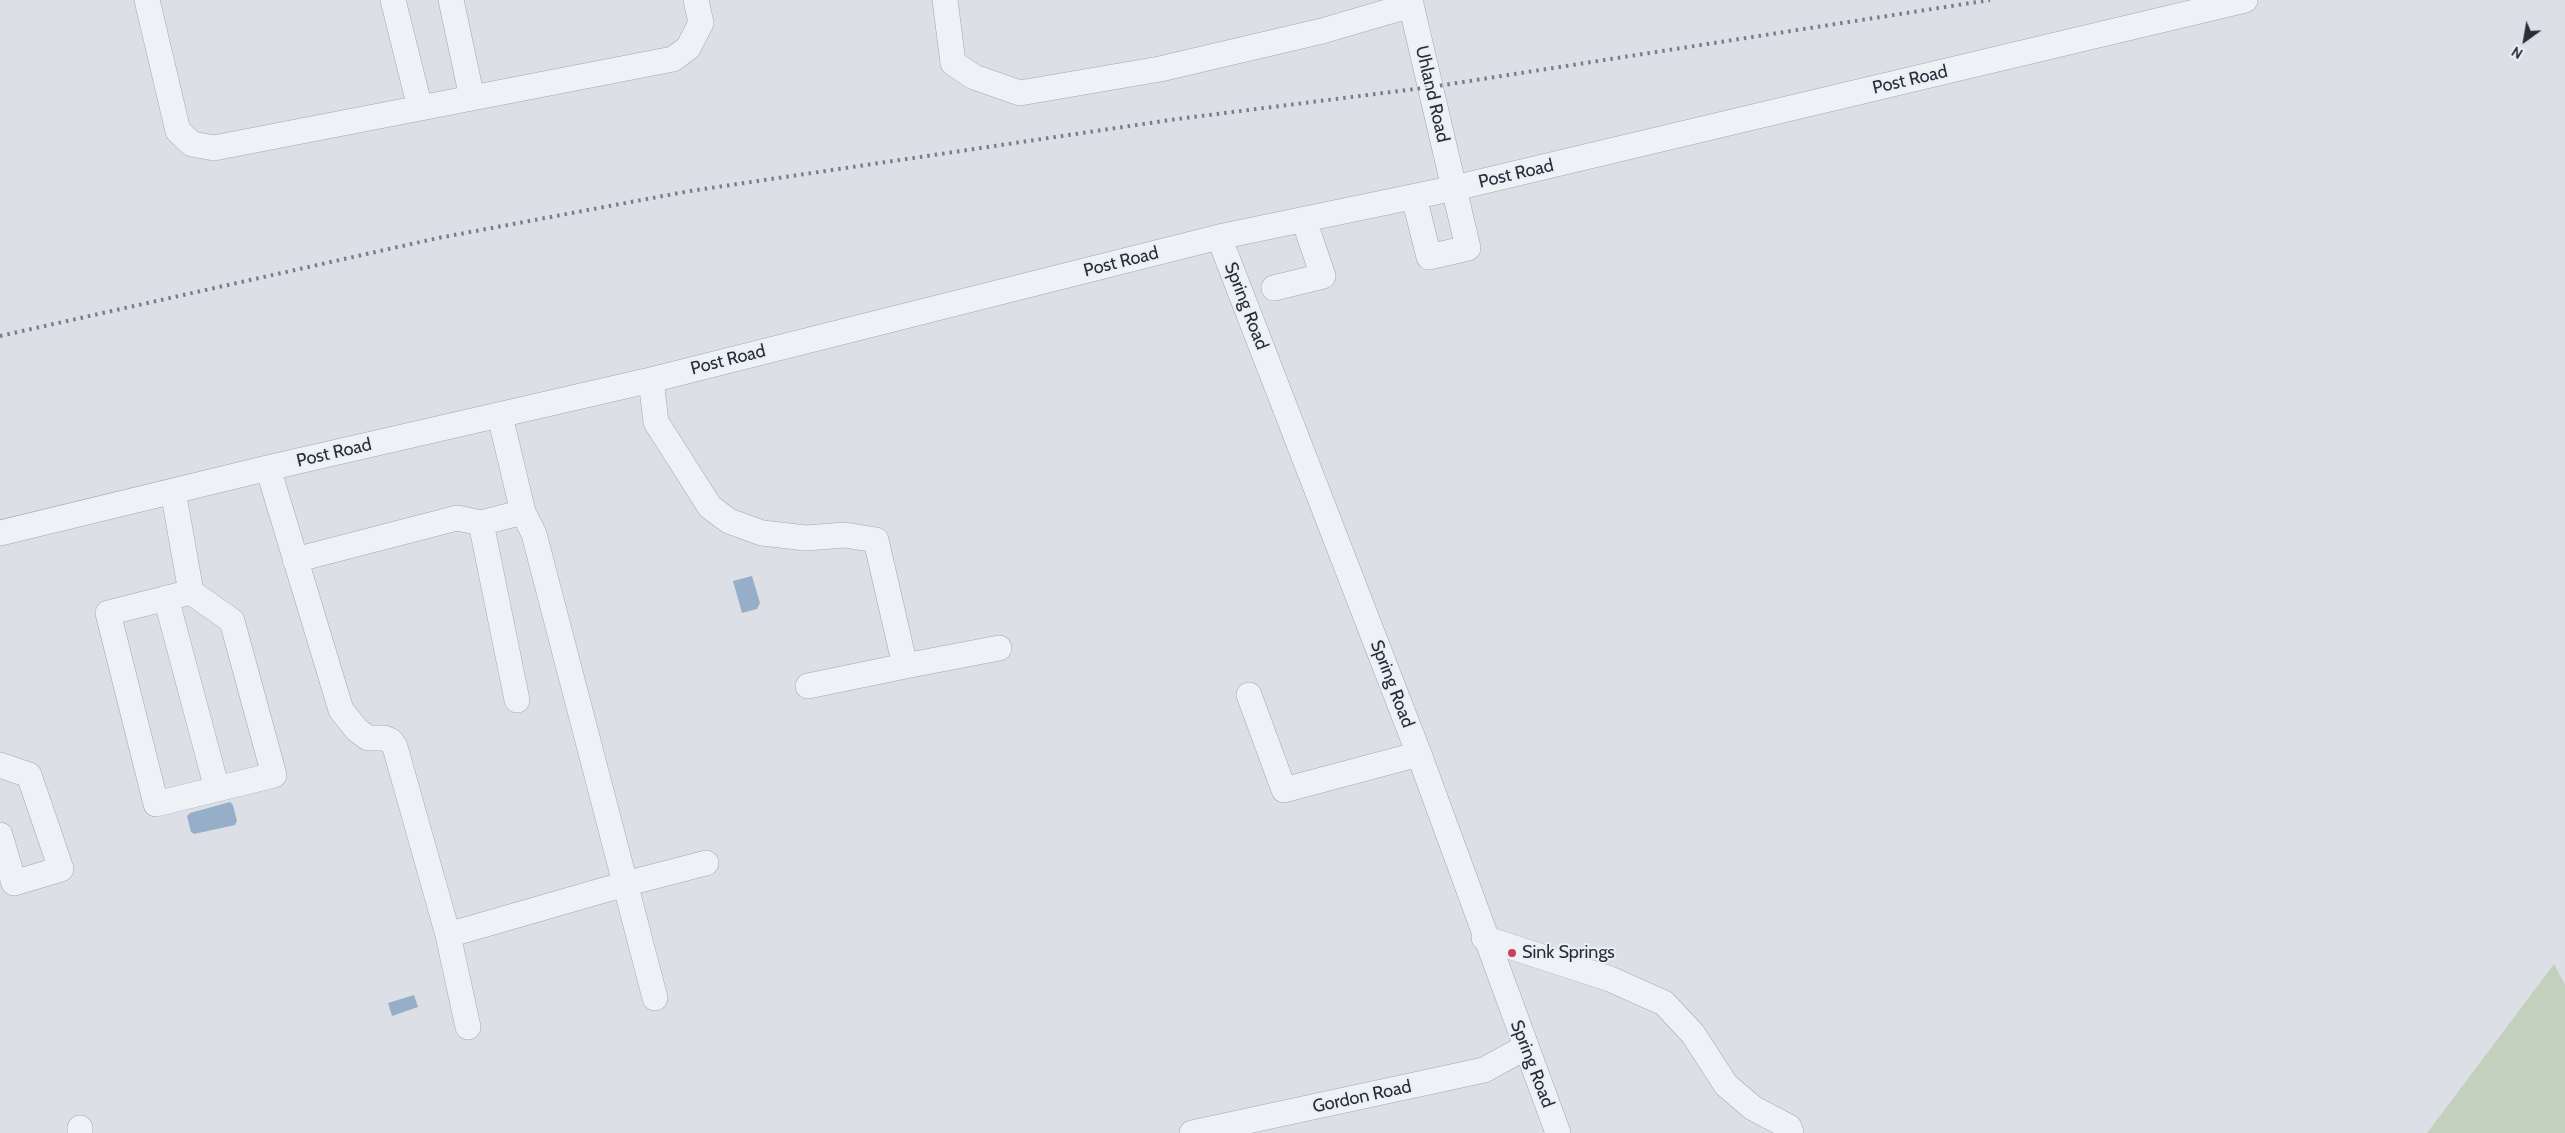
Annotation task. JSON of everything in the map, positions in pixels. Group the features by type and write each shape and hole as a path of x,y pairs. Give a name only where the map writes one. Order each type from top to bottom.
{"street":[{"path":"147,0 178,131 192,144 214,148 673,59 688,48 701,23 696,0"},
{"path":"393,0 420,108"},
{"path":"451,0 472,98"},
{"path":"945,0 953,63 974,77 1020,93 1160,69 1322,31 1411,3"},
{"name":"Post Road","path":"0,534 268,468 651,380 1219,237 1455,188 2245,0"},
{"name":"Uhland Road","path":"1411,3 1468,248 1429,257 1414,197"},
{"path":"1274,288 1323,276 1304,220"},
{"name":"Spring Road","path":"1219,237 1419,754 1484,938 1558,1133"},
{"path":"651,380 656,422 710,507 729,521 762,533 806,538 845,535 876,540 905,666"},
{"path":"500,416 522,512 534,534 655,998"},
{"path":"268,468 341,710 357,730 368,738 384,738 396,746 448,935 468,1027"},
{"path":"173,491 191,592 232,621 274,775 156,804 108,613 191,592"},
{"path":"295,560 457,518 481,523 522,512"},
{"path":"481,523 517,700"},
{"path":"166,598 217,789"},
{"path":"808,686 999,648"},
{"path":"1249,695 1284,790 1419,754"},
{"path":"0,765 30,775 60,869 14,883 0,835"},
{"path":"448,935 625,884 706,864"},
{"path":"1484,938 1610,980 1664,1003 1693,1034 1726,1085 1753,1108 1789,1127 1791,1133"},
{"name":"Gordon Road","path":"1192,1133 1484,1070 1526,1047"}],"green space":[{"path":"2554,964 2565,985 2565,1133 2427,1133"}],"water":[{"path":"752,576 760,603 757,609 742,613 733,581"},
{"path":"230,802 233,805 237,821 235,825 194,834 191,832 187,816 190,813"},
{"path":"414,995 418,1007 392,1016 388,1003"}],"railway":[{"path":"0,336 438,238 690,191 1177,119 1431,87 1990,0"}],"place":[{"name":"Sink Springs","path":"1512,953"}]}
